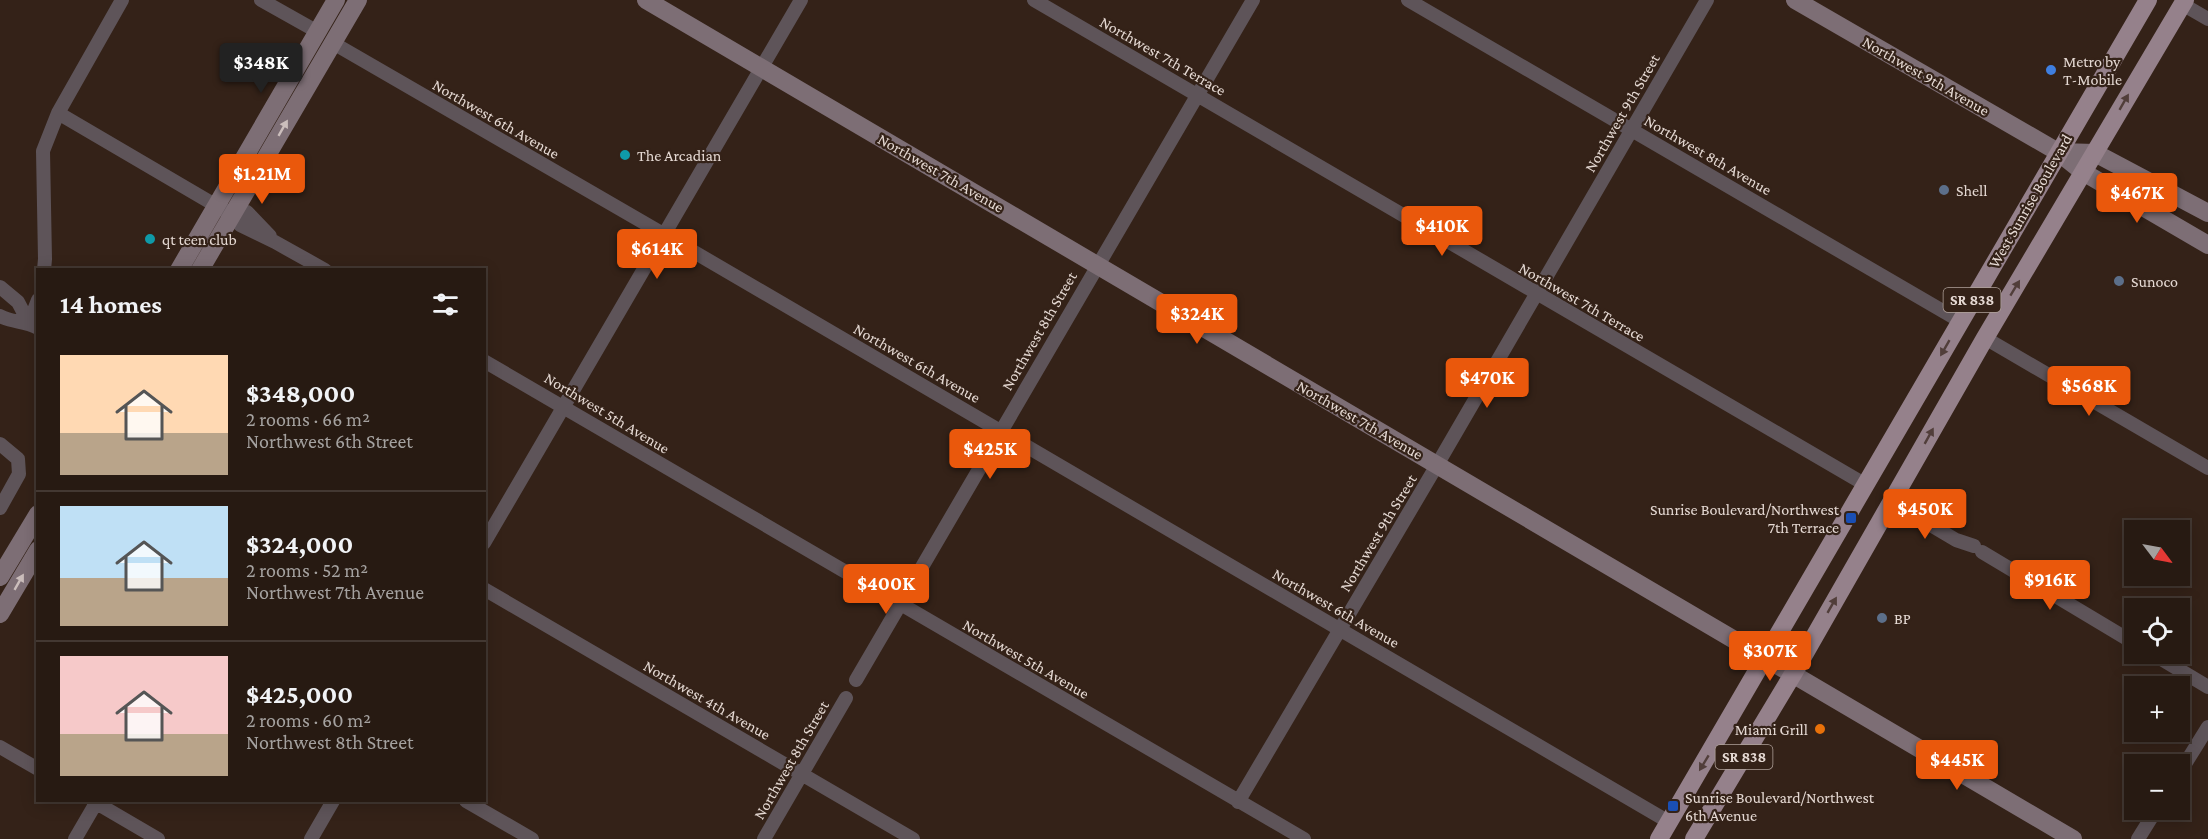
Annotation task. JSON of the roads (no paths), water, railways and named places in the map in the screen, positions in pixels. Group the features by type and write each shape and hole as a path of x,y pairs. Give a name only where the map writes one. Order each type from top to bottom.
{"main road":[{"path":"180,268 336,0"},
{"path":"201,268 358,0"},
{"name":"Northwest 7th Avenue","path":"646,0 2073,839"},
{"name":"Northwest 9th Avenue","path":"1795,0 2058,152 2084,172 2208,245"},
{"name":"West Sunrise Boulevard","path":"1659,839 1766,659 2148,0"},
{"name":"West Sunrise Boulevard","path":"1696,838 1793,674 1985,338 2183,2"},
{"name":"Northwest 9th Avenue","path":"2058,152 2095,153 2208,213"},
{"path":"0,577 36,516"},
{"path":"0,614 36,553"}],"street":[{"path":"44,268 43,151 58,113 122,0"},
{"path":"261,0 318,32"},
{"path":"486,540 801,0"},
{"name":"Northwest 7th Terrace","path":"1034,0 1866,485"},
{"name":"Northwest 8th Street","path":"856,680 1253,0"},
{"name":"Northwest 8th Avenue","path":"1408,0 1960,321"},
{"name":"Northwest 9th Street","path":"1238,802 1707,0"},
{"path":"2183,2 2208,19"},
{"name":"Northwest 6th Avenue","path":"333,43 1669,822"},
{"path":"58,113 216,205 232,215 240,225 321,268"},
{"path":"0,287 18,303 33,326"},
{"path":"33,326 36,310"},
{"path":"0,316 33,326"},
{"path":"1985,338 2208,468"},
{"name":"Northwest 5th Avenue","path":"486,362 565,406 1304,839"},
{"path":"0,444 18,459 19,474 0,508"},
{"path":"1892,502 1956,540 1978,549 2124,637"},
{"name":"Northwest 4th Avenue","path":"486,589 912,839"},
{"path":"2170,664 2208,687"},
{"name":"Northwest 8th Street","path":"764,839 846,698"},
{"path":"2190,756 2208,727"},
{"path":"0,747 36,768"},
{"path":"75,839 94,802 158,839"},
{"path":"311,839 332,802"},
{"path":"468,802 532,839"},
{"path":"2138,839 2150,820"}],"place":[{"name":"Metro by T-Mobile","path":"2051,70"},
{"name":"The Arcadian","path":"625,155"},
{"name":"Shell","path":"1944,190"},
{"name":"qt teen club","path":"150,239"},
{"name":"Sunoco","path":"2119,281"},
{"name":"Sunrise Boulevard/Northwest 7th Terrace","path":"1851,518"},
{"name":"BP","path":"1882,618"},
{"name":"Miami Grill","path":"1820,729"},
{"name":"Sunrise Boulevard/Northwest 6th Avenue","path":"1673,806"}]}
